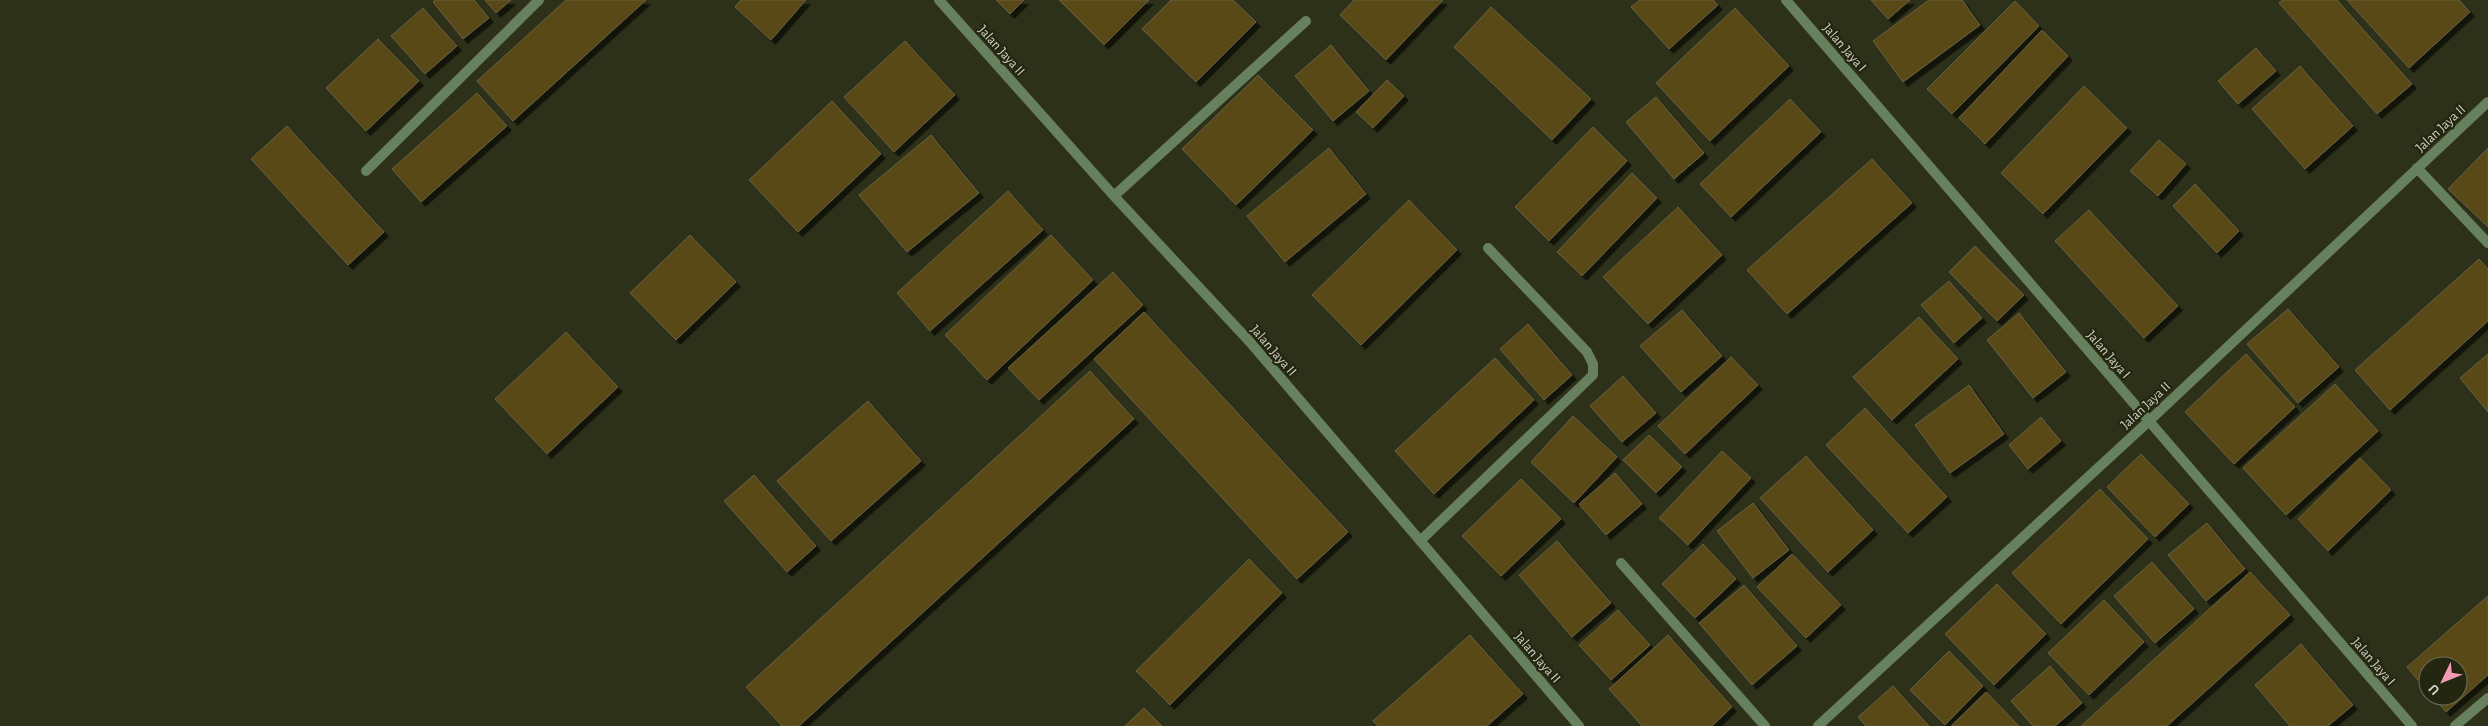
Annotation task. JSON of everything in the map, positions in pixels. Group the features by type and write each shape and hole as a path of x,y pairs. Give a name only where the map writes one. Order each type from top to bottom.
{"street":[{"path":"366,171 540,0"},
{"name":"Jalan Jaya II","path":"940,0 1114,196 1248,341 1579,726"},
{"name":"Jalan Jaya I","path":"1786,0 2412,726"},
{"path":"1114,196 1306,21"},
{"name":"Jalan Jaya II","path":"1818,726 2149,421 2488,102"},
{"path":"2417,168 2488,243"},
{"path":"1420,541 1593,375 1593,364 1587,352 1488,248"},
{"path":"1622,563 1765,726"},
{"path":"2454,726 2488,698"}],"building":[{"path":"435,0 474,0 489,18 463,39 433,2"},
{"path":"485,0 511,0 496,13"},
{"path":"566,0 646,0 513,121 477,81"},
{"path":"741,0 806,0 771,40 735,7"},
{"path":"996,0 1024,0 1010,14"},
{"path":"1059,0 1149,0 1104,45"},
{"path":"1171,0 1233,0 1256,22 1196,82 1142,29"},
{"path":"1354,0 1443,0 1386,60 1340,15"},
{"path":"1640,0 1713,0 1718,5 1669,49 1631,7"},
{"path":"1871,0 1910,0 1888,19"},
{"path":"1929,0 1962,0 1980,25 1903,82 1873,41"},
{"path":"2283,0 2337,0 2412,84 2377,114 2279,3"},
{"path":"2347,0 2459,0 2470,12 2409,68"},
{"path":"2015,1 2039,26 1952,114 1927,89"},
{"path":"1491,7 1591,99 1552,140 1454,47"},
{"path":"423,8 457,46 425,74 391,36"},
{"path":"1735,8 1789,66 1710,141 1656,83"},
{"path":"2042,30 2068,56 1985,144 1959,118"},
{"path":"378,39 419,81 366,131 326,88"},
{"path":"905,41 955,95 894,152 844,97"},
{"path":"1331,45 1369,91 1333,121 1295,76"},
{"path":"2256,48 2276,71 2238,104 2218,81"},
{"path":"2300,66 2353,126 2305,169 2252,109"},
{"path":"1258,75 1313,130 1236,205 1182,149"},
{"path":"1387,80 1404,96 1373,128 1356,112"},
{"path":"2084,86 2127,128 2043,214 2001,173"},
{"path":"477,93 507,126 421,202 392,169"},
{"path":"1656,97 1704,153 1674,179 1626,122"},
{"path":"1790,99 1821,132 1731,217 1700,184"},
{"path":"832,101 881,154 798,232 749,180"},
{"path":"287,126 384,232 348,265 251,159"},
{"path":"1593,127 1627,161 1549,241 1515,207"},
{"path":"931,135 979,193 907,252 859,195"},
{"path":"2159,140 2186,164 2158,196 2130,171"},
{"path":"1329,148 1366,194 1285,262 1247,216"},
{"path":"2488,148 2488,227 2448,189"},
{"path":"1872,159 1912,203 1787,314 1747,270"},
{"path":"1632,173 1657,198 1582,276 1557,252"},
{"path":"2195,184 2239,231 2217,253 2173,206"},
{"path":"1008,191 1043,230 930,331 897,293"},
{"path":"1409,200 1457,250 1361,345 1312,295"},
{"path":"1678,207 1722,255 1648,324 1603,277"},
{"path":"2089,210 2178,306 2144,338 2055,241"},
{"path":"690,235 736,282 676,340 630,293"},
{"path":"1051,235 1093,280 987,380 945,335"},
{"path":"1975,246 2024,295 1997,321 1949,272"},
{"path":"2479,259 2488,269 2488,321 2390,410 2355,370"},
{"path":"1113,272 1143,305 1039,400 1008,368"},
{"path":"1949,281 1982,318 1954,343 1921,305"},
{"path":"2288,309 2339,367 2298,403 2247,344"},
{"path":"1682,310 1722,356 1681,392 1640,346"},
{"path":"1144,312 1348,532 1297,579 1094,359"},
{"path":"2019,313 2066,372 2033,398 1987,340"},
{"path":"1919,317 1958,359 1892,420 1853,377"},
{"path":"1528,324 1572,375 1544,400 1500,349"},
{"path":"566,332 618,387 547,454 495,399"},
{"path":"2246,354 2295,407 2234,464 2185,412"},
{"path":"2488,354 2488,412 2460,378"},
{"path":"1731,357 1758,385 1685,454 1658,426"},
{"path":"1495,358 1534,400 1434,494 1395,451"},
{"path":"1090,371 1134,419 799,726 782,726 746,687"},
{"path":"1623,376 1656,413 1622,442 1590,406"},
{"path":"2335,384 2378,431 2286,515 2243,468"},
{"path":"1969,385 2004,434 1950,473 1915,425"},
{"path":"868,401 921,461 831,541 777,481"},
{"path":"1865,408 1947,497 1908,533 1826,445"},
{"path":"1573,416 1617,457 1574,503 1531,462"},
{"path":"2041,417 2061,441 2028,469 2009,445"},
{"path":"1649,435 1682,467 1656,493 1623,460"},
{"path":"1722,451 1751,478 1688,545 1659,518"},
{"path":"2141,454 2189,504 2155,537 2107,487"},
{"path":"1806,456 1873,530 1828,572 1760,498"},
{"path":"2360,458 2391,490 2328,551 2298,519"},
{"path":"1615,473 1642,504 1606,535 1579,504"},
{"path":"754,475 816,546 787,572 724,501"},
{"path":"1521,479 1561,519 1501,576 1462,536"},
{"path":"2100,489 2148,539 2061,624 2012,573"},
{"path":"1753,503 1789,550 1753,578 1717,531"},
{"path":"2207,523 2245,569 2206,601 2168,555"},
{"path":"1557,541 1611,603 1572,637 1519,575"},
{"path":"1703,544 1736,579 1695,618 1662,584"},
{"path":"1792,554 1841,605 1806,638 1757,587"},
{"path":"1249,559 1282,593 1170,705 1136,671"},
{"path":"2152,562 2194,609 2155,643 2114,596"},
{"path":"2250,572 2290,615 2167,726 2081,726"},
{"path":"1997,584 2046,634 1994,685 1945,634"},
{"path":"1744,585 1797,646 1752,685 1699,623"},
{"path":"2488,596 2488,675 2468,693 2468,656 2420,656"},
{"path":"2104,600 2144,642 2089,695 2048,653"},
{"path":"1618,610 1650,645 1611,680 1579,645"},
{"path":"1470,635 1523,694 1487,726 1378,726 1373,721"},
{"path":"1668,635 1732,707 1712,726 1642,726 1609,689"},
{"path":"2301,644 2353,705 2328,726 2290,726 2255,685"},
{"path":"1949,651 1983,686 1945,725 1910,690"},
{"path":"2418,657 2418,680 2407,667"},
{"path":"2050,666 2082,703 2055,726 2033,726 2011,701"},
{"path":"1893,686 1929,726 1866,726 1858,717"},
{"path":"1986,692 2019,726 1951,726"},
{"path":"2441,706 2453,706 2446,712"},
{"path":"1144,708 1162,726 1125,726"}]}
